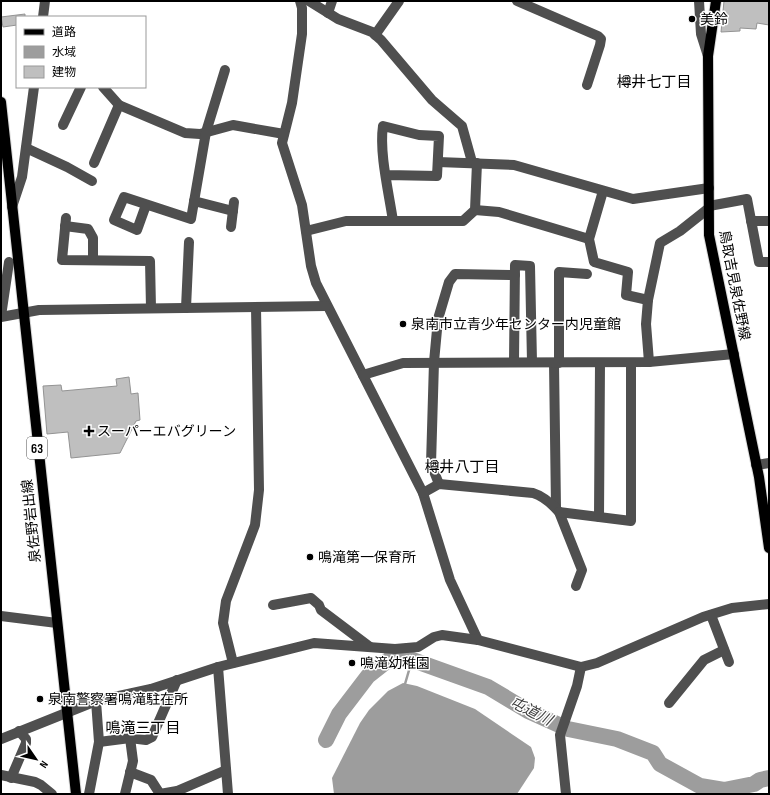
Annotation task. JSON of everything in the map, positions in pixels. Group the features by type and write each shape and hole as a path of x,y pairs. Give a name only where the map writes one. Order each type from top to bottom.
{"main road":[{"name":"鳥取吉見泉佐野線","path":"716,1 708,56 709,235 756,465 769,548"},
{"name":"泉佐野岩出線","path":"1,102 12,208 9,262 22,312 76,794"}],"street":[{"path":"43,16 45,1"},
{"path":"300,1 302,8 302,34 292,103 282,143 302,205 311,266 316,283 326,306 423,493 450,580 478,640"},
{"path":"309,1 328,13 375,35 432,100 462,126 474,162 475,210"},
{"path":"328,13 332,1"},
{"path":"375,35 399,1"},
{"path":"517,1 598,36 601,39 587,85"},
{"path":"699,1 701,34 708,56"},
{"path":"146,205 191,219 206,132 225,70"},
{"path":"12,208 22,177 34,88"},
{"path":"63,125 81,88"},
{"path":"104,88 119,105 185,133 206,132 233,125 284,134"},
{"path":"94,163 119,105"},
{"path":"387,175 437,176 438,136 419,136 383,126 381,137 393,221"},
{"path":"26,148 67,167 92,181"},
{"path":"438,162 474,162 514,165 633,199 709,188"},
{"path":"603,191 589,239 594,262 628,272 626,295 648,300"},
{"path":"649,362 646,324 648,300 660,243 680,231 709,207 747,199 759,262 769,262"},
{"path":"194,201 233,206 231,227"},
{"path":"306,231 346,221 463,221 475,210 499,212 589,239"},
{"path":"751,221 769,221"},
{"path":"93,260 93,238 88,229 66,222 62,260 150,261 151,308"},
{"path":"186,308 189,242"},
{"path":"9,262 1,317 22,312 40,310 326,306"},
{"path":"514,362 515,265 530,266 532,362"},
{"path":"576,586 582,570 557,510 557,362 559,272 587,274"},
{"path":"439,484 431,464 434,362 438,319 449,282 455,274 515,275"},
{"path":"233,664 223,623 226,601 255,525 259,490 256,307"},
{"path":"363,375 403,363 631,363 734,354"},
{"path":"599,517 600,363"},
{"path":"423,493 439,484 533,493 539,495 557,510 599,517 631,520 631,363"},
{"path":"756,465 769,464"},
{"path":"273,605 311,598 319,604 321,610 370,647"},
{"path":"1,739 96,701 151,689 218,667 314,643 395,649 418,647 434,637 442,635 478,640 581,667 597,662 711,615 732,608 769,604"},
{"path":"711,615 729,662"},
{"path":"1,616 57,623"},
{"path":"669,703 704,660 724,650"},
{"path":"218,667 228,794"},
{"path":"566,794 560,735 577,686 581,667"},
{"path":"99,742 130,738 146,740 152,737 178,680"},
{"path":"88,794 99,742 96,701"},
{"path":"11,778 26,743 26,739 19,731"},
{"path":"125,794 134,753 130,738"},
{"path":"130,772 151,780 160,794 177,791 226,770"},
{"path":"1,775 41,785 52,794"}],"water":[{"path":"403,683 417,686 475,709 531,747 535,758 534,768 517,794 334,794 332,778 360,723 369,710 388,691"}],"building":[{"path":"724,1 769,1 769,25 757,23 756,29 740,28 740,31 721,32"},
{"path":"25,14 25,16 16,16 16,25 3,27 1,17"},
{"path":"129,377 131,394 138,393 140,420 136,421 120,453 71,458 68,432 47,434 43,386 61,385 62,391 117,386 116,379"}],"waterway":[{"name":"屯道川","path":"326,740 339,714 368,676 396,654 488,687 528,711 568,729 617,739 653,753 660,764 700,786 724,790 754,784 760,780 769,778"},
{"path":"405,684 412,660"}],"place":[{"name":"美鈴","path":"692,19"},
{"name":"泉南市立青少年センター内児童館","path":"403,324"},
{"name":"スーパーエバグリーン","path":"89,431"},
{"name":"鳴滝第一保育所","path":"310,557"},
{"name":"鳴滝幼稚園","path":"352,663"},
{"name":"泉南警察署鳴滝駐在所","path":"40,699"}],"district":[{"name":"樽井七丁目","path":"654,82"},
{"name":"樽井八丁目","path":"462,467"},
{"name":"鳴滝三丁目","path":"143,728"}]}
